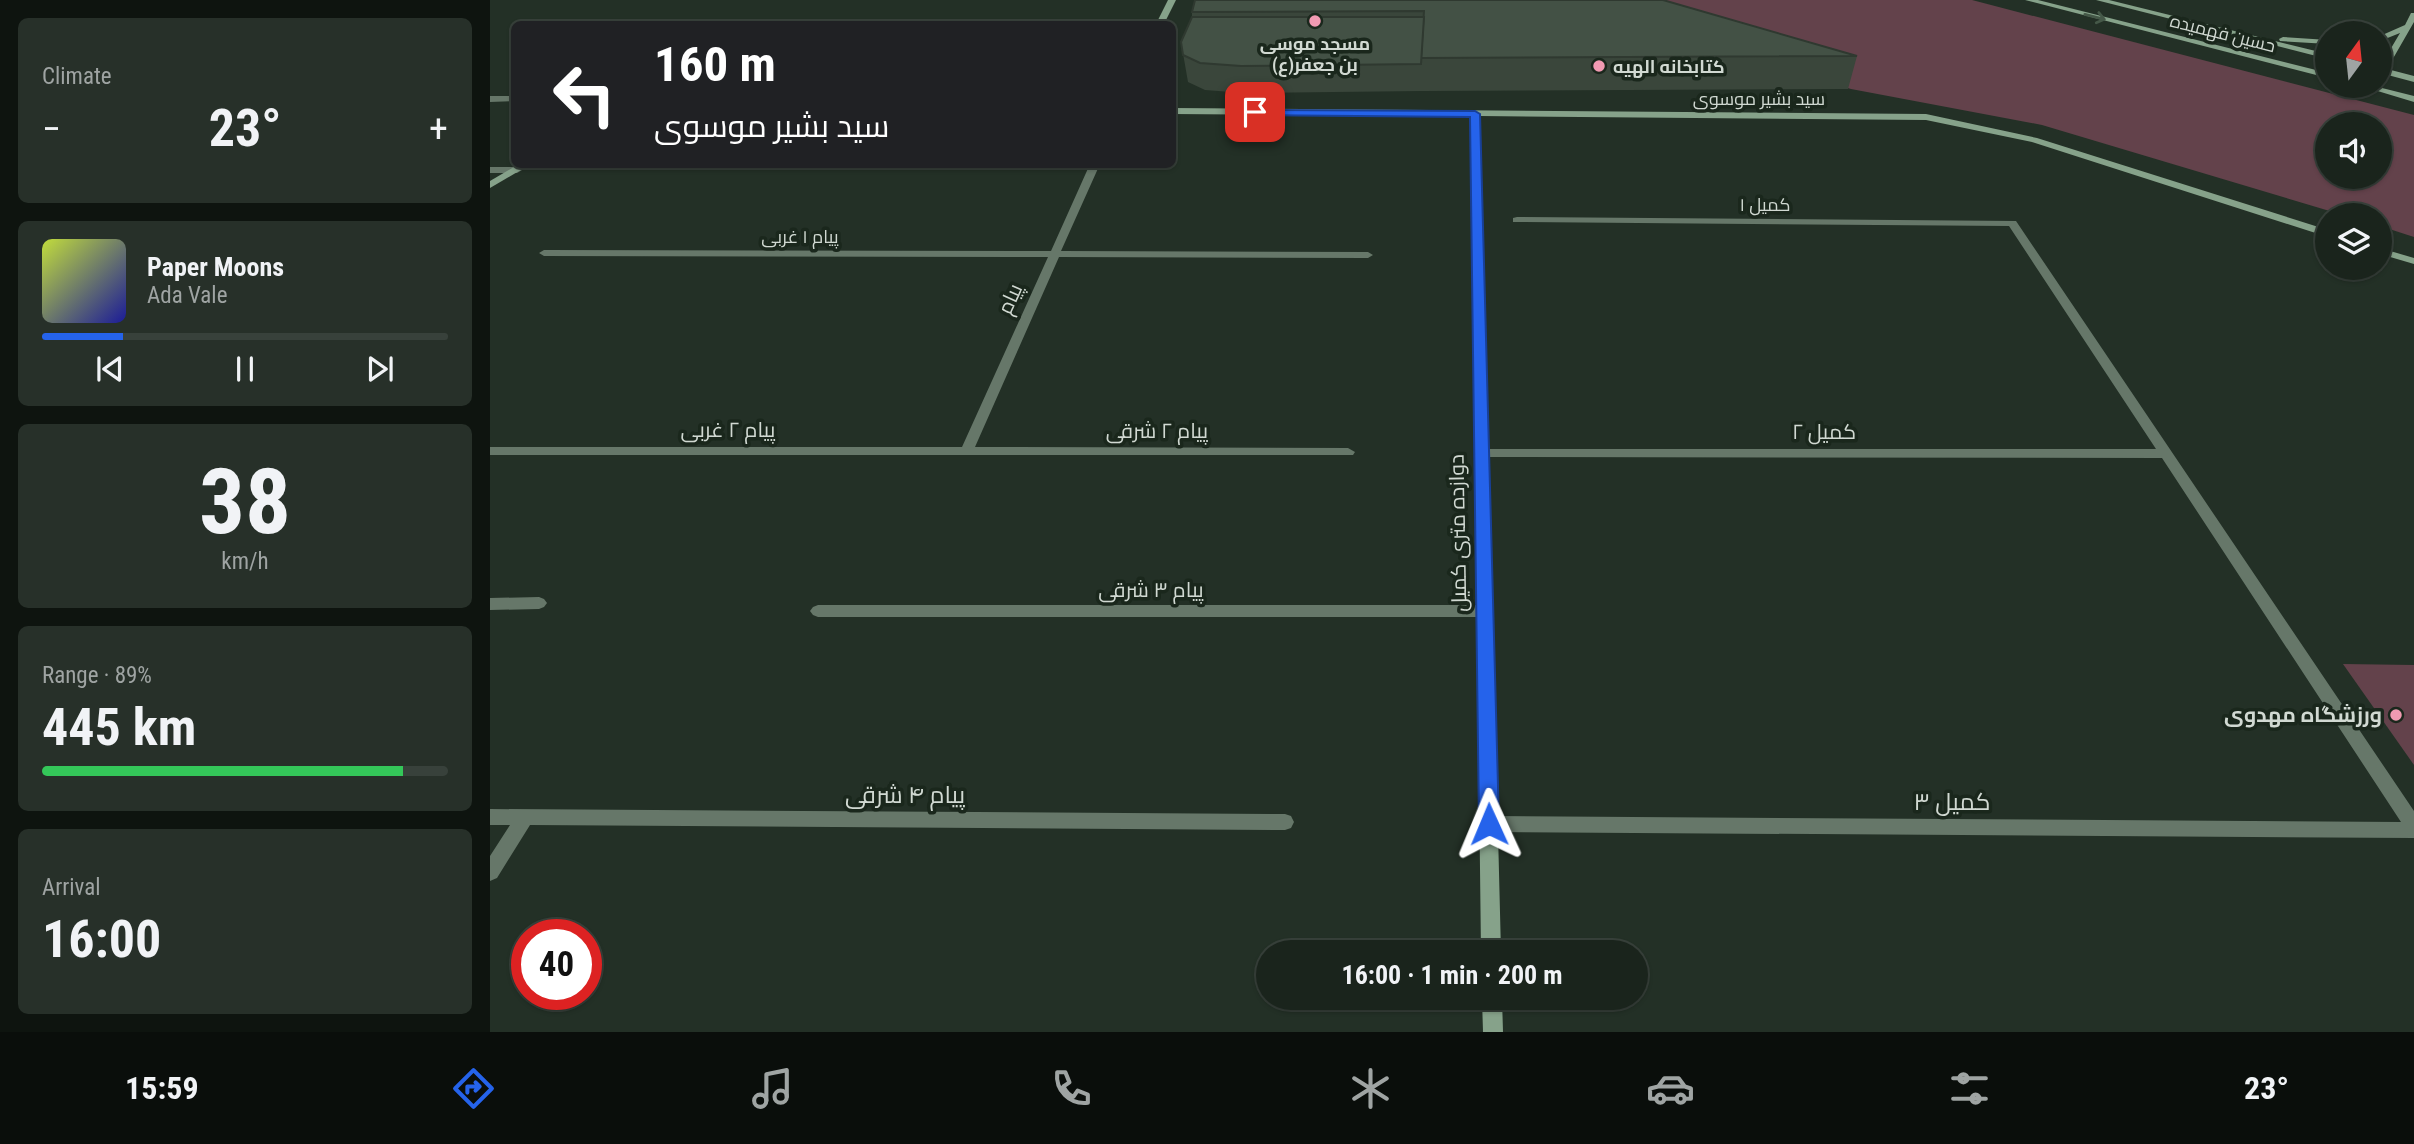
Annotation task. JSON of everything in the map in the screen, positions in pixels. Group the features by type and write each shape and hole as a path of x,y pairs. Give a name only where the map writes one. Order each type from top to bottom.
{"street":[{"path":"1162,21 1172,0"},
{"name":"حسین فهمیده","path":"2029,0 2315,73"},
{"name":"حسین فهمیده","path":"2100,0 2315,54"},
{"path":"2392,55 2414,15"},
{"path":"2392,34 2410,26"},
{"path":"2213,28 2315,41"},
{"path":"2392,74 2414,79"},
{"path":"2392,92 2414,99"},
{"path":"490,99 511,99"},
{"name":"سید بشیر موسوی","path":"1176,111 1926,117 2034,140 2315,230"},
{"name":"دوازده متری کمیل","path":"1475,114 1491,940"},
{"path":"490,185 520,168"},
{"name":"پیام","path":"967,452 1093,168"},
{"path":"490,170 517,170"},
{"name":"کمیل ۱","path":"1517,220 2012,223 2166,454"},
{"name":"پیام ۱ غربی","path":"544,253 1368,255"},
{"path":"2392,255 2414,261"},
{"name":"پیام ۲ غربی","path":"490,451 967,452"},
{"name":"پیام ۲ شرقی","path":"967,452 1348,452"},
{"name":"کمیل ۲","path":"1481,453 2166,454"},
{"path":"2166,454 2414,828"},
{"path":"490,604 539,603"},
{"name":"پیام ۳ شرقی","path":"818,611 1484,611"},
{"name":"پیام ۴ شرقی","path":"490,817 1285,822"},
{"path":"490,872 525,817"},
{"name":"کمیل ۳","path":"1489,824 2414,828"},
{"path":"1492,1010 1493,1032"}],"shaded area":[{"path":"1557,0 1972,0 2315,89 2315,98 2349,98 2414,115 2414,237 2392,230 2392,203 2315,203 2315,207 2042,125 1851,89"},
{"name":"ورزشگاه مهدوی","path":"2343,664 2414,665 2414,765"}],"building":[{"path":"1195,0 1663,0 1857,56 1421,58 1424,11 1192,12"},
{"path":"1192,17 1424,17 1421,64 1241,66 1200,63 1183,55 1181,42"}],"place":[{"name":"مسجد موسی بن جعفر(ع)","path":"1315,21"},
{"name":"کتابخانه الهیه","path":"1599,66"},
{"name":"ورزشگاه مهدوی","path":"2396,715"}],"route":[{"path":"1255,112 1475,114 1489,824"}]}
